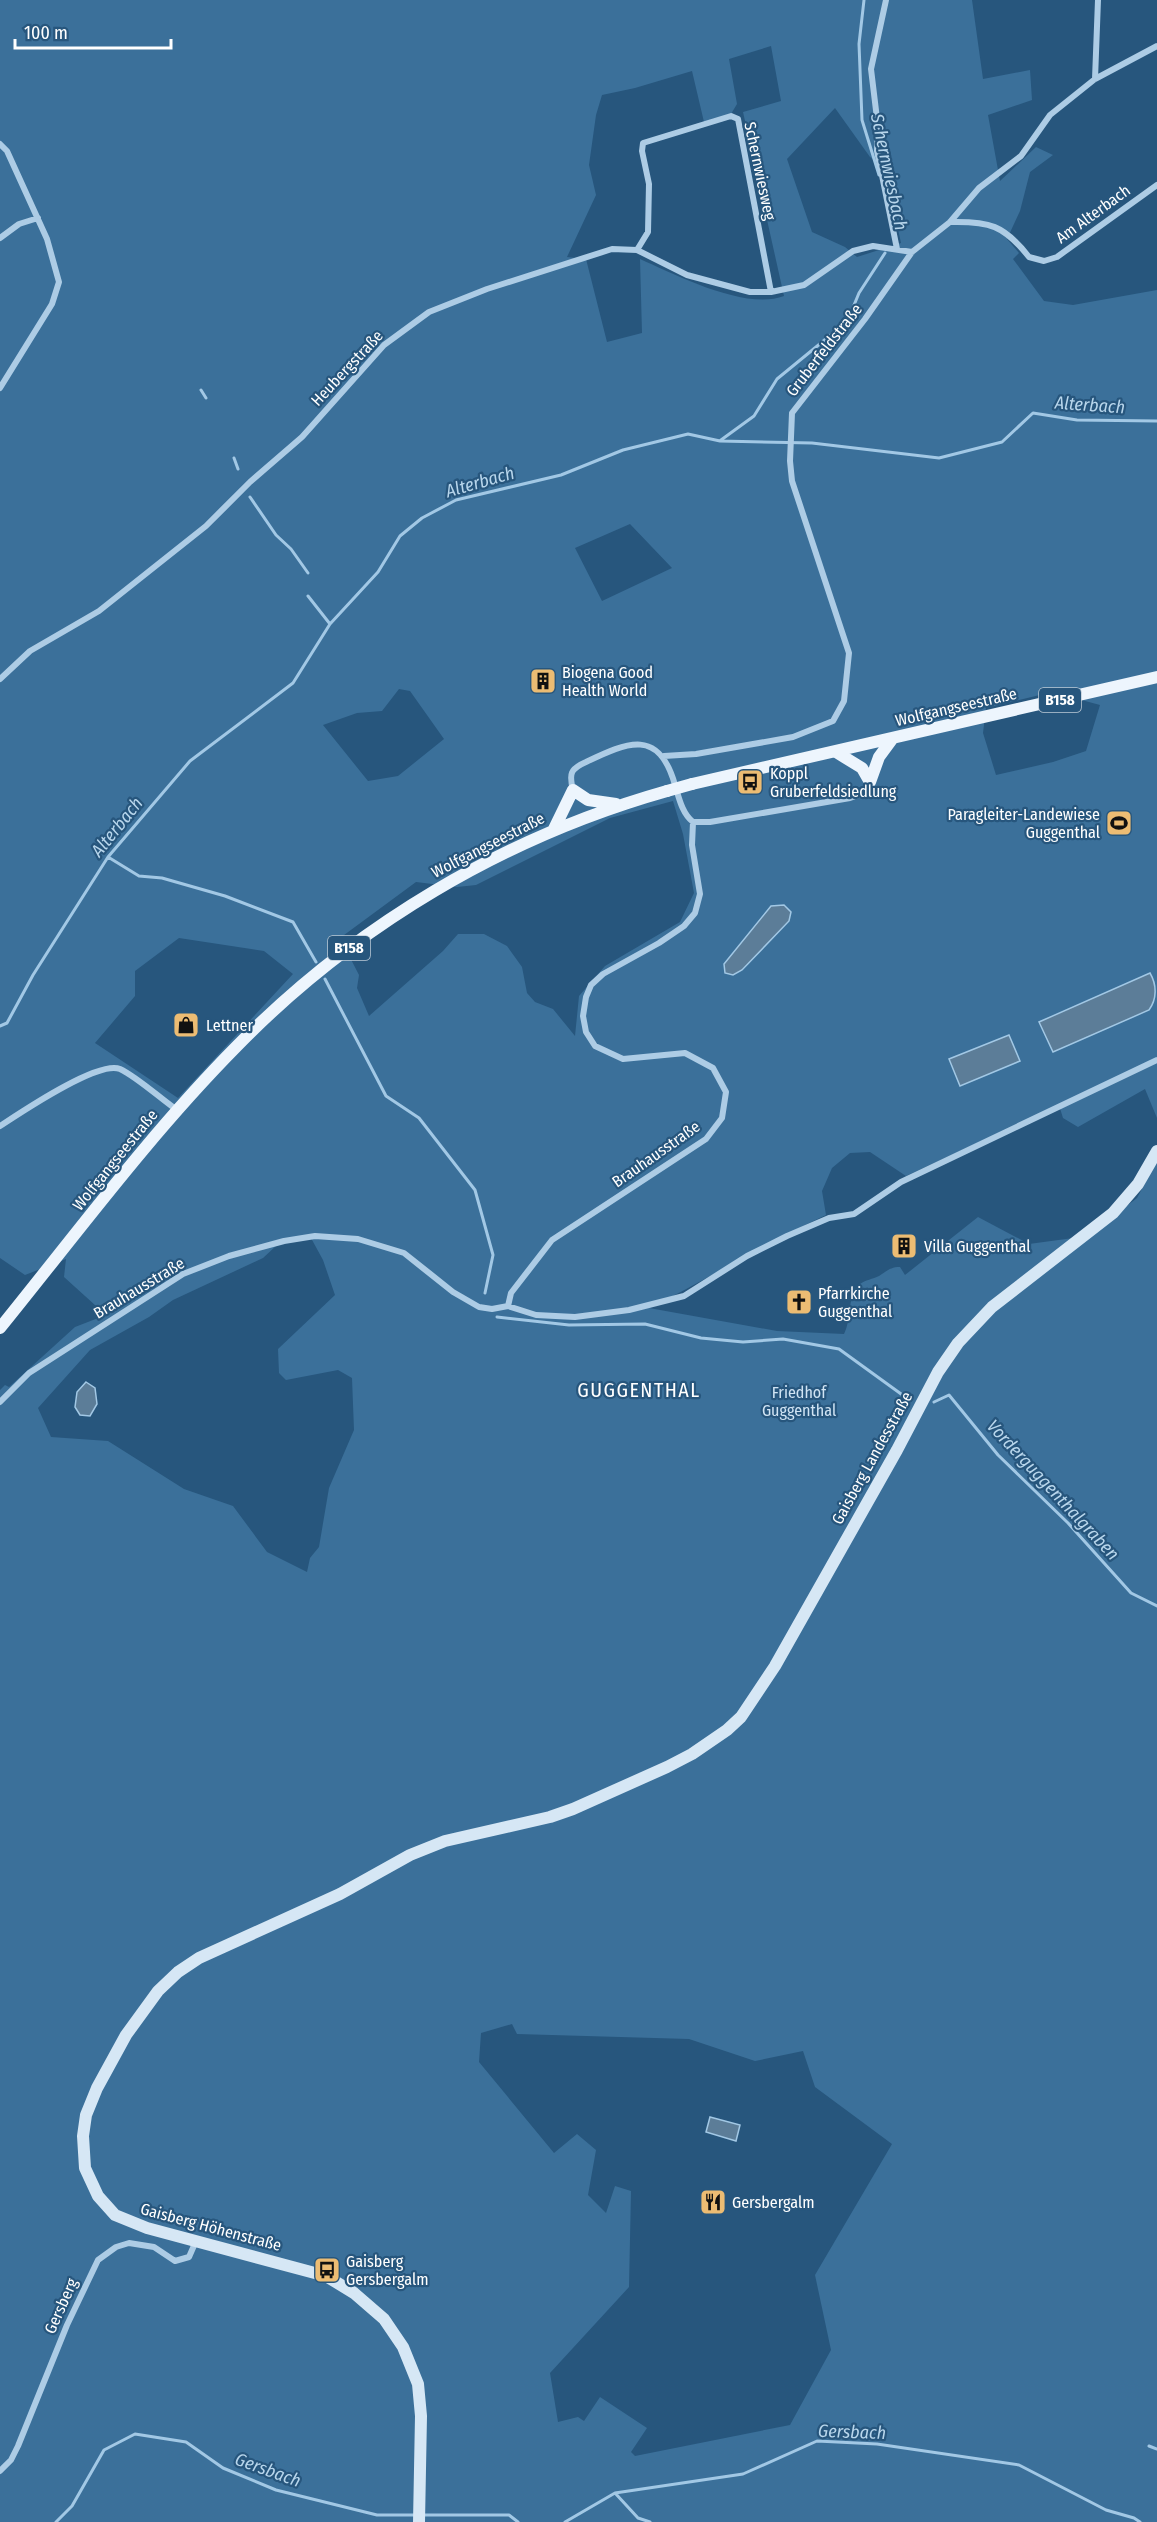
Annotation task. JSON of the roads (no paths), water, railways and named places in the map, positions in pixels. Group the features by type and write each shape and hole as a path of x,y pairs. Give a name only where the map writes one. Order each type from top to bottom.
{"main road":[{"name":"Wolfgangseestraße","path":"0,1328 177,1110 260,1023 333,960 434,890 523,843 620,804 692,784 1157,677"},
{"path":"870,782 879,757 893,738"},
{"path":"836,752 862,768 870,782"},
{"path":"554,829 573,790 588,800 620,804"},
{"name":"Gaisberg Landesstraße","path":"239,1939 340,1894 382,1869 426,1848 454,1838 550,1817 641,1780 692,1754 741,1717 775,1666 948,1356 986,1313 1113,1213 1148,1170 1157,1151"},
{"name":"Gaisberg Höhenstraße","path":"239,1939 186,1966 171,1977 152,1997 126,2035 88,2107 83,2129 83,2155 87,2176 98,2196 110,2210 131,2223 326,2276 354,2293 384,2319 404,2347 418,2384 421,2416 419,2522"}],"street":[{"path":"886,0 871,69 878,128 878,151 897,249"},
{"path":"1095,79 1098,0"},
{"name":"Gruberfeldstraße","path":"573,790 569,777 577,765 623,745 642,745 664,756 696,754 793,736 833,721 844,701 849,653 792,481 790,460 792,413 866,319 912,252 950,222 979,188 1021,156 1050,115 1095,79 1157,46"},
{"name":"Schernwiesweg","path":"637,250 648,232 649,184 642,151 643,142 731,116 738,119 771,292"},
{"path":"0,144 7,151 47,239 59,282 52,304 0,388"},
{"name":"Am Alterbach","path":"950,222 976,221 991,225 1014,238 1029,257 1044,261 1057,257 1157,185"},
{"path":"0,238 19,224 38,218"},
{"name":"Heubergstraße","path":"0,679 30,651 99,611 206,526 250,482 302,438 384,345 429,312 487,289 612,249 637,250 687,275 750,292 771,292 804,285 853,251 873,246 912,252"},
{"path":"664,756 680,804 693,822 710,822 850,798 864,793 870,782"},
{"name":"Brauhausstraße","path":"508,1306 512,1293 552,1240 706,1139 722,1118 726,1092 713,1068 684,1053 623,1059 595,1046 586,1032 583,1016 586,997 591,986 603,974 659,943 684,926 695,913 700,894 692,845 693,822"},
{"name":"Brauhausstraße","path":"0,1402 29,1373 183,1274 229,1256 285,1241 315,1236 358,1239 404,1253 453,1292 479,1307 492,1309 508,1306 536,1315 575,1317 629,1310 684,1296 747,1256 787,1236 829,1218 854,1215 901,1182 1157,1060"},
{"path":"0,1126 42,1098 104,1068 119,1068 177,1110"},
{"name":"Gersberg","path":"0,2471 11,2460 18,2446 67,2325 98,2260 116,2247 133,2243 159,2249 169,2258 180,2261 189,2257 196,2241"}],"waterway":[{"name":"Schernwiesbach","path":"864,0 859,44 862,120 879,175"},
{"name":"Schernwiesbach","path":"721,440 754,416 777,379 838,329 852,310 859,293 885,253"},
{"path":"201,390 206,398"},
{"name":"Alterbach","path":"0,1026 7,1023 33,975 108,857 190,761 293,683 330,624 378,572 400,536 422,518 456,500 561,475 623,450 688,434 720,441 812,443 939,458 1002,442 1033,413 1077,420 1157,421"},
{"path":"234,458 238,469"},
{"path":"250,497 276,535 291,549 308,573"},
{"path":"308,596 330,624"},
{"name":"Vorderguggenthalgraben","path":"108,857 139,876 162,878 225,896 293,922 316,962"},
{"name":"Vorderguggenthalgraben","path":"325,979 386,1096 419,1118 475,1190 493,1255 485,1293"},
{"name":"Vorderguggenthalgraben","path":"497,1317 569,1325 645,1324 701,1338 743,1342 783,1339 839,1349 908,1399"},
{"name":"Vorderguggenthalgraben","path":"934,1402 949,1395 998,1455 1068,1523 1131,1593 1157,1606"},
{"name":"Gersbach","path":"56,2522 72,2506 104,2450 135,2434 186,2442 223,2468 276,2490 377,2515 417,2515"},
{"name":"Gersbach","path":"565,2522 615,2493 743,2474 817,2441 877,2444 1019,2465 1106,2510 1140,2522"},
{"path":"1149,2446 1157,2449"},
{"path":"615,2493 638,2518 650,2522"},
{"name":"Gersbach","path":"423,2515 509,2515 518,2522"}],"place":[{"name":"Biogena Good Health World","path":"543,681"},
{"name":"Koppl Gruberfeldsiedlung","path":"750,782"},
{"name":"Paragleiter-Landewiese Guggenthal","path":"1119,823"},
{"name":"Lettner","path":"186,1025"},
{"name":"Villa Guggenthal","path":"904,1246"},
{"name":"Pfarrkirche Guggenthal","path":"799,1302"},
{"name":"Gersbergalm","path":"713,2202"},
{"name":"Gaisberg Gersbergalm","path":"327,2270"}],"district":[{"name":"GUGGENTHAL","path":"639,1390"}],"park label":[{"name":"Friedhof Guggenthal","path":"799,1401"}]}
